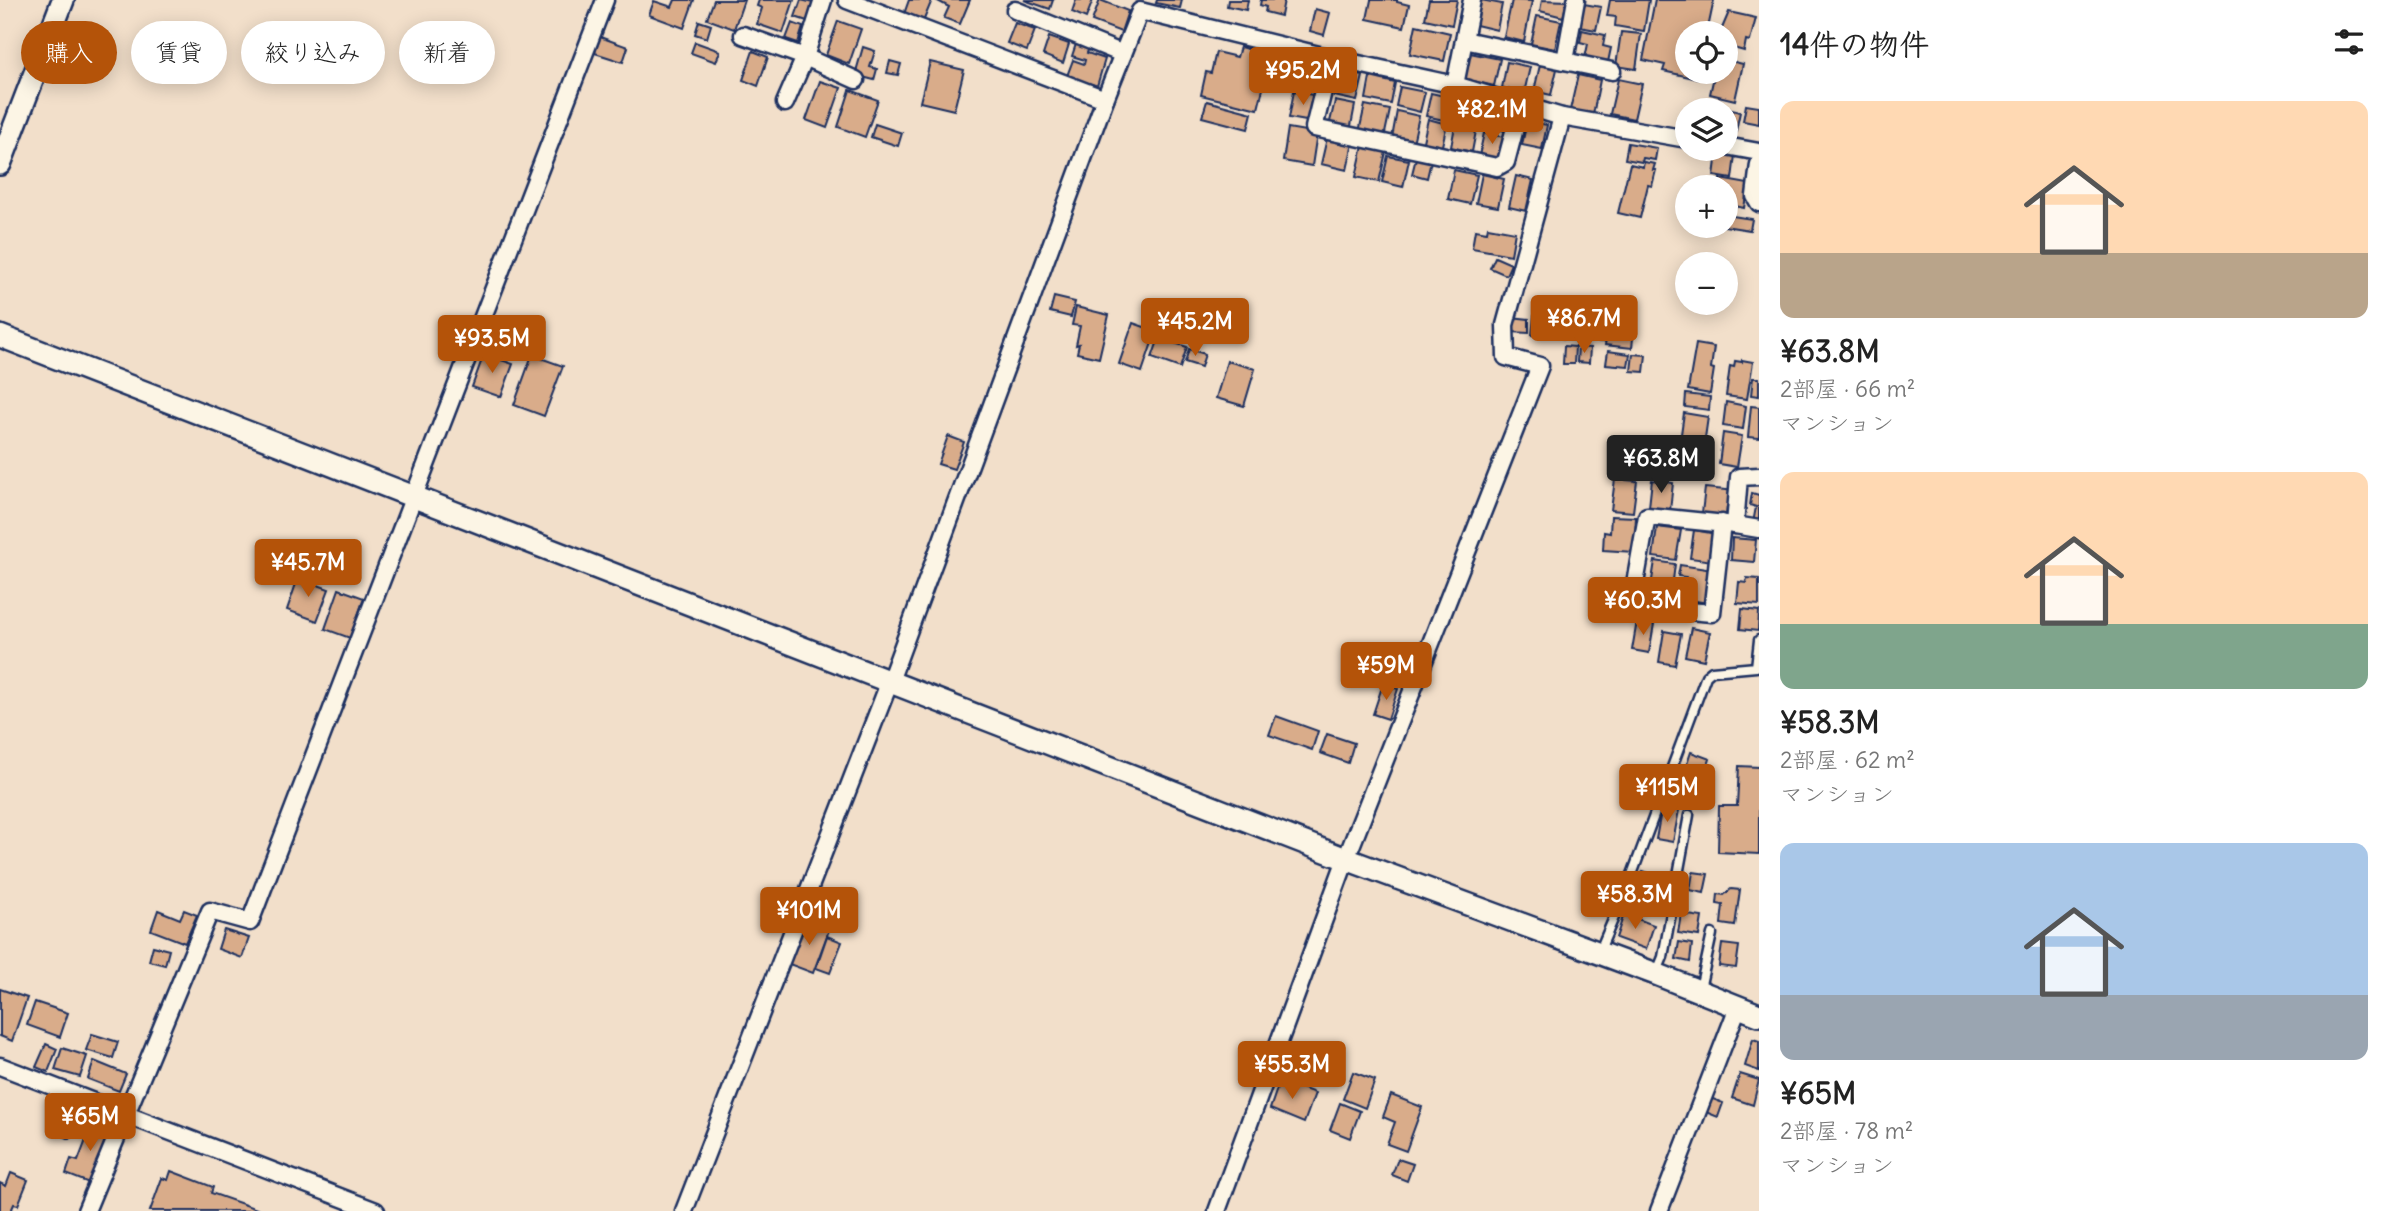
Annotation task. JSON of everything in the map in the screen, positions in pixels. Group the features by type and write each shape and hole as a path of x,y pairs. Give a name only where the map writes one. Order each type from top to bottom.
{"street":[{"path":"0,164 63,0"},
{"path":"86,1211 210,911 250,922 605,0"},
{"path":"785,103 805,57 823,0"},
{"path":"847,0 1105,99"},
{"path":"1455,85 1472,0"},
{"path":"1564,61 1576,0"},
{"path":"684,1211 890,681 1141,5 1331,58 1455,85 1562,117 1675,137"},
{"path":"1015,10 1123,54"},
{"path":"743,35 805,57 856,80"},
{"path":"1464,40 1612,71"},
{"path":"1331,58 1314,128 1497,167 1506,162 1521,105"},
{"path":"1217,1211 1346,859 1540,366 1506,357 1505,325 1562,117"},
{"path":"1738,148 1759,152"},
{"path":"1759,164 1755,196 1759,203"},
{"path":"0,336 1346,859 1759,1015"},
{"path":"1759,476 1739,477 1729,524 1712,613 1631,606 1647,516 1729,524 1759,529"},
{"path":"1659,1211 1738,1007"},
{"path":"0,1066 376,1211"}],"lane":[{"path":"1599,953 1635,867 1706,676 1712,671 1756,667 1759,640"},
{"path":"1656,974 1663,957 1689,815"},
{"path":"1699,992 1712,933"}],"building":[{"path":"675,0 694,0 684,28 649,15 654,1 672,7"},
{"path":"714,0 744,0 734,29 707,19"},
{"path":"759,0 794,0 783,33 757,24 762,8 757,6"},
{"path":"801,0 813,3 807,21 795,17"},
{"path":"909,0 932,0 923,22 904,14"},
{"path":"936,0 970,0 960,24 944,18 949,7"},
{"path":"1024,0 1053,0 1050,9"},
{"path":"1076,0 1093,0 1086,18 1072,12"},
{"path":"1100,0 1128,11 1121,32 1092,21"},
{"path":"1157,0 1182,0 1180,8 1156,3"},
{"path":"1228,0 1248,0 1246,10 1227,6"},
{"path":"1261,0 1284,0 1281,16 1265,12 1266,7 1260,5"},
{"path":"1371,0 1397,0 1409,5 1404,27 1367,19"},
{"path":"1429,0 1457,0 1452,25 1425,19"},
{"path":"1481,0 1502,4 1497,30 1476,25"},
{"path":"1512,0 1532,1 1524,42 1504,37"},
{"path":"1542,0 1567,1 1563,17 1540,11"},
{"path":"1610,0 1649,0 1644,31 1615,26 1616,17 1607,16"},
{"path":"1655,0 1714,0 1710,21 1675,21 1675,74 1663,71 1665,65 1643,60"},
{"path":"1584,4 1601,7 1596,30 1580,27"},
{"path":"1315,9 1330,13 1324,35 1310,31"},
{"path":"1729,12 1756,18 1750,41 1746,40 1744,51 1738,49 1738,21 1725,21"},
{"path":"1537,16 1561,21 1555,49 1531,44"},
{"path":"699,21 711,25 707,38 695,34"},
{"path":"838,21 861,29 849,64 826,55"},
{"path":"792,23 803,27 798,43 786,39"},
{"path":"1015,23 1035,30 1027,51 1007,43"},
{"path":"1416,25 1450,33 1444,61 1410,54"},
{"path":"1582,30 1605,35 1603,46 1611,48 1608,62 1585,58 1588,44 1580,42"},
{"path":"1621,32 1641,34 1636,69 1616,66"},
{"path":"600,37 628,47 623,62 595,53"},
{"path":"1049,37 1069,44 1063,63 1043,55"},
{"path":"695,42 720,51 716,62 691,53"},
{"path":"1076,44 1089,48 1087,53 1105,59 1097,86 1067,76 1073,60 1084,64 1085,60 1072,56"},
{"path":"863,47 875,51 870,67 877,69 874,80 855,75"},
{"path":"1240,47 1263,53 1262,58 1270,60 1258,109 1201,95 1206,72 1211,73 1216,52 1237,57"},
{"path":"753,51 768,57 758,86 743,80"},
{"path":"1470,53 1500,59 1494,86 1465,79"},
{"path":"890,61 901,64 898,75 887,73"},
{"path":"930,62 964,70 954,110 920,102"},
{"path":"1292,62 1321,68 1316,91 1287,85"},
{"path":"1507,62 1530,67 1524,93 1502,88"},
{"path":"1738,63 1743,64 1735,98 1710,94 1712,84 1738,84"},
{"path":"1540,65 1557,69 1551,95 1534,91"},
{"path":"1340,71 1363,76 1357,101 1334,96"},
{"path":"1578,75 1600,80 1593,115 1570,110"},
{"path":"1370,77 1395,83 1391,104 1366,99"},
{"path":"1618,79 1642,84 1634,119 1610,114"},
{"path":"820,81 841,88 827,128 806,120"},
{"path":"1400,87 1425,92 1420,112 1396,106"},
{"path":"850,90 878,100 865,137 838,127"},
{"path":"1294,91 1317,96 1312,122 1289,118"},
{"path":"1431,93 1453,98 1448,121 1426,116"},
{"path":"1463,99 1481,103 1477,124 1458,120"},
{"path":"1207,101 1252,113 1248,129 1202,117"},
{"path":"1335,101 1355,105 1350,131 1329,126"},
{"path":"1491,102 1512,107 1507,131 1485,127"},
{"path":"1365,105 1390,110 1384,138 1359,132"},
{"path":"1746,105 1759,107 1759,124 1743,121"},
{"path":"1397,111 1419,116 1413,143 1392,138"},
{"path":"1428,119 1447,124 1441,150 1422,146"},
{"path":"1527,121 1547,125 1542,149 1522,145"},
{"path":"875,124 902,133 898,146 871,137"},
{"path":"1455,126 1476,131 1472,152 1451,147"},
{"path":"1288,128 1317,133 1312,166 1283,161"},
{"path":"1484,133 1504,137 1499,160 1479,156"},
{"path":"1327,138 1353,143 1347,170 1321,164"},
{"path":"1628,143 1657,148 1655,160 1643,158 1642,162 1625,159"},
{"path":"1363,146 1386,152 1379,182 1356,177"},
{"path":"1388,156 1409,160 1403,187 1382,182"},
{"path":"1416,158 1431,161 1427,178 1412,174"},
{"path":"1716,161 1734,161 1732,175 1714,175"},
{"path":"1644,162 1655,164 1653,170 1656,170 1652,186 1648,185 1640,218 1618,213 1630,164 1643,167"},
{"path":"1454,170 1477,175 1470,204 1448,199"},
{"path":"1482,174 1504,179 1498,207 1476,203"},
{"path":"1516,176 1533,180 1526,211 1509,207"},
{"path":"1738,182 1748,184 1744,208 1738,207"},
{"path":"1738,217 1752,219 1750,230 1738,228"},
{"path":"1488,227 1515,232 1511,255 1472,248 1475,230 1487,232"},
{"path":"1495,257 1511,264 1506,275 1490,268"},
{"path":"1054,297 1075,302 1071,317 1050,312"},
{"path":"1076,307 1109,315 1099,358 1077,353 1080,326 1072,325"},
{"path":"1534,316 1558,319 1558,326 1553,325 1552,337 1532,335"},
{"path":"1511,317 1529,319 1529,333 1510,332"},
{"path":"1562,318 1592,322 1590,342 1560,338"},
{"path":"1133,323 1156,331 1142,372 1119,364"},
{"path":"1594,324 1605,325 1604,342 1592,341"},
{"path":"1608,326 1634,329 1632,348 1605,345"},
{"path":"1159,338 1187,347 1180,368 1152,358"},
{"path":"1696,344 1714,347 1710,394 1688,390"},
{"path":"1564,346 1575,347 1574,364 1563,364"},
{"path":"1578,347 1590,348 1589,363 1577,362"},
{"path":"1189,349 1205,354 1201,367 1185,362"},
{"path":"1608,351 1630,354 1628,366 1606,364"},
{"path":"484,354 513,364 501,397 472,387"},
{"path":"1633,354 1646,355 1644,372 1631,371"},
{"path":"532,355 563,366 544,416 514,405"},
{"path":"1227,361 1255,369 1244,406 1216,398"},
{"path":"1735,361 1753,362 1747,399 1726,396 1730,366 1734,367"},
{"path":"1753,378 1759,378 1759,396 1751,395"},
{"path":"1686,394 1710,397 1709,410 1685,407"},
{"path":"1726,402 1746,406 1743,429 1723,426"},
{"path":"1751,406 1759,407 1759,438 1748,437"},
{"path":"1684,413 1708,417 1704,445 1680,441"},
{"path":"1723,433 1742,436 1737,467 1719,464"},
{"path":"948,436 964,442 954,469 938,464"},
{"path":"1679,443 1703,446 1700,473 1676,470"},
{"path":"1615,479 1637,481 1633,512 1611,510"},
{"path":"1652,480 1673,483 1670,510 1649,507"},
{"path":"1705,488 1736,491 1734,506 1727,506 1726,516 1702,513"},
{"path":"1752,493 1759,495 1759,524 1753,523 1756,507 1750,505"},
{"path":"1611,516 1636,517 1634,552 1603,550 1604,532 1610,533"},
{"path":"1657,527 1681,530 1676,560 1653,557"},
{"path":"1694,530 1716,534 1712,561 1690,558"},
{"path":"1732,538 1756,540 1754,562 1731,560"},
{"path":"1655,561 1675,564 1671,596 1650,593"},
{"path":"1680,565 1713,570 1708,603 1683,599 1686,577 1678,576"},
{"path":"298,578 329,589 317,621 287,610"},
{"path":"1747,578 1759,579 1759,605 1737,603 1739,582 1746,583"},
{"path":"339,589 364,598 350,638 325,629"},
{"path":"1742,609 1759,611 1758,631 1740,629"},
{"path":"1637,621 1654,624 1649,653 1632,650"},
{"path":"1691,628 1710,632 1704,660 1685,656"},
{"path":"1664,631 1681,634 1675,665 1659,662"},
{"path":"1383,684 1398,689 1388,719 1373,714"},
{"path":"1276,716 1318,731 1312,750 1269,735"},
{"path":"1327,734 1354,743 1348,763 1320,753"},
{"path":"1691,752 1710,759 1697,796 1687,792 1689,785 1681,782"},
{"path":"1739,766 1759,767 1759,854 1718,852 1719,806 1737,806"},
{"path":"1662,806 1679,810 1673,842 1656,839"},
{"path":"1643,871 1668,880 1665,891 1657,888 1650,909 1633,902"},
{"path":"1693,872 1708,874 1704,893 1690,890"},
{"path":"1731,889 1740,890 1735,926 1721,924 1723,905 1717,904 1718,894 1724,895"},
{"path":"158,910 180,919 184,910 197,915 185,943 151,930"},
{"path":"1624,914 1654,925 1646,949 1616,938"},
{"path":"1681,914 1702,917 1699,936 1678,933"},
{"path":"805,920 829,930 813,973 789,964"},
{"path":"224,930 249,938 242,958 218,949"},
{"path":"827,936 842,942 830,973 816,968"},
{"path":"1679,942 1692,944 1690,962 1676,959"},
{"path":"1722,944 1739,946 1736,968 1719,966"},
{"path":"153,946 169,950 165,965 149,961"},
{"path":"0,989 27,998 12,1041 0,1036"},
{"path":"35,1002 68,1013 60,1037 27,1025"},
{"path":"92,1034 118,1042 113,1058 86,1050"},
{"path":"1753,1039 1759,1041 1759,1071 1745,1066"},
{"path":"46,1044 57,1049 48,1072 36,1067"},
{"path":"62,1048 87,1056 80,1077 55,1070"},
{"path":"94,1061 126,1074 119,1091 88,1079"},
{"path":"1353,1072 1375,1080 1365,1108 1343,1099"},
{"path":"1740,1074 1759,1080 1753,1105 1732,1098"},
{"path":"1280,1080 1315,1093 1304,1123 1270,1109"},
{"path":"1391,1095 1422,1107 1406,1151 1387,1144 1395,1122 1383,1117"},
{"path":"1708,1097 1723,1103 1718,1117 1703,1111"},
{"path":"1340,1103 1360,1111 1350,1138 1330,1130"},
{"path":"56,1112 77,1120 70,1139 49,1130"},
{"path":"94,1119 111,1126 89,1183 66,1174 71,1159 78,1161"},
{"path":"1398,1159 1413,1164 1407,1181 1392,1175"},
{"path":"171,1171 213,1187 211,1193 257,1209 150,1211 162,1178 168,1180"},
{"path":"11,1173 28,1180 18,1205 14,1204 11,1211 0,1211 0,1183 6,1186"}]}
